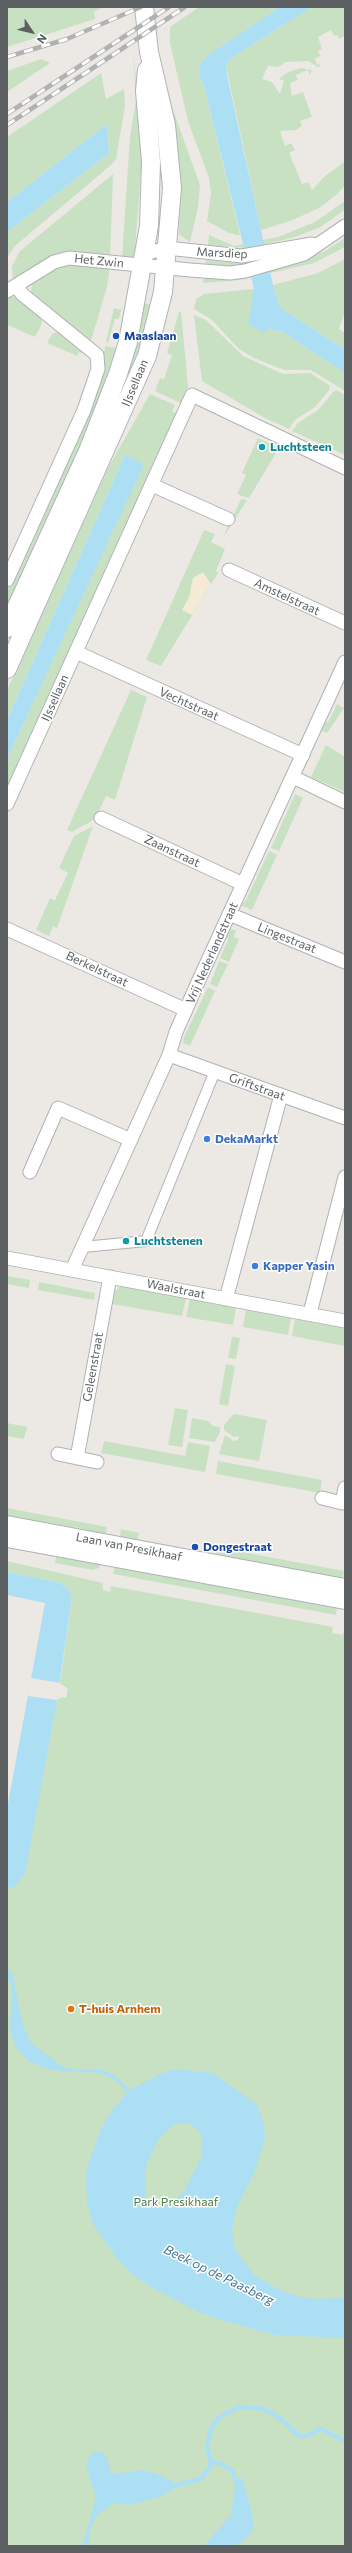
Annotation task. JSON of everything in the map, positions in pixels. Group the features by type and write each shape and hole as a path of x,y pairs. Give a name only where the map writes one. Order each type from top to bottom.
{"main road":[{"name":"IJssellaan","path":"7,669 147,356 162,298 172,188 166,125 149,52 144,7"},
{"name":"IJssellaan","path":"7,628 88,451 118,374 128,342 149,226 151,185 146,91 149,52"}],"street":[{"name":"Marsdiep","path":"166,267 230,273 245,271 271,258 324,241 345,226"},
{"name":"Marsdiep","path":"143,260 167,248 271,258"},
{"name":"Het Zwin","path":"7,580 94,387 98,369 97,355 12,288 54,262 69,258 143,260 166,267"},
{"name":"IJssellaan","path":"7,804 192,395 345,468"},
{"path":"152,484 228,519"},
{"name":"Amstelstraat","path":"229,570 345,623"},
{"name":"Vechtstraat","path":"76,652 303,755"},
{"name":"Vrij Nederlandstraat","path":"72,1270 169,1055 186,1010 229,914 345,662"},
{"path":"293,777 345,802"},
{"name":"Zaanstraat","path":"101,818 243,884"},
{"name":"Lingestraat","path":"229,914 345,962"},
{"name":"Berkelstraat","path":"7,929 186,1010"},
{"name":"Griftstraat","path":"169,1055 345,1118"},
{"path":"83,1247 146,1240 215,1072"},
{"path":"226,1299 281,1095"},
{"path":"30,1172 58,1108 131,1140"},
{"path":"310,1313 345,1177"},
{"name":"Waalstraat","path":"7,1258 226,1299 310,1313 345,1321"},
{"name":"Geleenstraat","path":"77,1458 110,1277"},
{"path":"58,1454 97,1462"},
{"path":"322,1498 342,1503 345,1488"},
{"name":"Laan van Presikhaaf","path":"7,1524 345,1587"},
{"name":"Laan van Presikhaaf","path":"7,1539 345,1600"}],"green space":[{"path":"7,7 103,7 94,12 95,19 7,47"},
{"path":"199,7 280,7 208,55 200,65 199,77 204,86 240,235 229,233 207,221 211,193 209,178 188,121 170,43 170,27"},
{"path":"312,7 345,7 345,36 339,39 337,35 334,36 331,30 318,37 322,49 318,51 320,56 315,59 317,65 320,64 321,66 318,67 308,61 286,62 278,67 268,66 262,79 272,82 280,94 284,81 279,79 288,72 301,68 312,70 310,75 308,70 296,75 298,80 290,83 292,96 303,92 312,117 300,121 302,126 296,130 280,131 285,146 291,143 295,150 289,153 302,184 308,182 312,190 325,176 343,163 345,159 345,185 337,194 321,207 293,220 261,230 226,66 231,58"},
{"path":"133,53 141,129 141,172 134,260 122,258 130,137 136,100"},
{"path":"41,59 50,63 7,92 7,71"},
{"path":"101,73 106,99 124,89 125,106 116,159 111,165 15,246 7,258 7,232 109,153 109,150 107,124 7,202 7,137"},
{"path":"173,110 200,185 198,207 190,242 179,234 180,171"},
{"path":"113,174 110,258 91,255 13,280 12,267 19,252"},
{"path":"345,201 345,209 321,227 295,237 249,248 208,245 209,235 234,246 278,237 315,222"},
{"path":"345,238 345,247 314,263 240,280 203,283 204,275 300,261 325,251"},
{"path":"345,259 344,314 339,329 345,333 345,349 280,308 273,285 318,273"},
{"path":"206,260 250,263 243,267 205,266"},
{"path":"61,263 110,266 107,287 91,341 31,293 32,282"},
{"path":"254,289 268,329 283,332 345,373 345,391 311,370 284,370 254,358 239,349 212,320 194,309 196,299 204,294"},
{"path":"8,297 17,297 41,315 42,324 35,337 7,325"},
{"path":"142,303 154,305 141,349 7,655 7,644 102,432"},
{"path":"114,308 121,310 119,319 115,319 108,343 106,342"},
{"path":"179,312 181,312 188,386 181,403 155,391 160,378 164,379 172,355 167,353"},
{"path":"194,315 206,320 243,356 283,374 310,373 329,385 330,389 315,407 295,420 289,429 263,417 202,381"},
{"path":"61,332 85,351 84,354 79,352 77,356 47,343 53,333"},
{"path":"105,346 116,348 92,421 7,611 7,592 100,386"},
{"path":"337,390 345,395 345,455 292,431 298,423 318,410 334,391"},
{"path":"150,394 175,405 172,411 177,414 7,788 7,759 143,464 125,455 7,720 7,690 108,468"},
{"path":"258,438 279,448 249,498 237,494 246,475 242,473"},
{"path":"241,499 247,500 224,535"},
{"path":"204,530 215,534 211,542 225,549 216,571 218,573 161,666 146,660"},
{"path":"131,690 147,697 115,800 106,796 95,819 72,832 67,830"},
{"path":"337,704 344,708 327,733 321,730 324,724 329,721"},
{"path":"326,745 345,757 345,792 311,777"},
{"path":"295,794 303,798 279,851 271,848"},
{"path":"93,826 57,928 53,926 49,936 36,930 50,898 55,900 68,873 59,868 74,836"},
{"path":"269,851 277,855 252,910 240,905 246,900"},
{"path":"232,929 236,931 234,937 239,939 229,962 220,958 228,940 227,934"},
{"path":"219,961 228,964 217,987 210,984"},
{"path":"208,987 215,991 190,1046 183,1043 184,1037"},
{"path":"7,1276 30,1280 29,1288 7,1284"},
{"path":"39,1282 95,1293 94,1300 38,1290"},
{"path":"120,1286 186,1298 182,1316 112,1304 115,1291"},
{"path":"190,1299 236,1308 233,1325 186,1317"},
{"path":"246,1309 291,1318 288,1335 243,1327"},
{"path":"295,1319 345,1328 345,1346 292,1336"},
{"path":"232,1337 240,1338 236,1359 228,1358"},
{"path":"226,1364 235,1366 228,1406 219,1404"},
{"path":"175,1408 188,1410 182,1447 168,1445"},
{"path":"234,1414 267,1420 259,1461 219,1454 225,1435 234,1441 238,1440 239,1436 234,1437 224,1430 224,1425"},
{"path":"192,1418 208,1421 213,1426 220,1427 220,1432 215,1442 189,1438"},
{"path":"7,1423 27,1427 24,1439 7,1436"},
{"path":"104,1441 185,1456 188,1442 210,1446 205,1472 101,1453"},
{"path":"218,1461 322,1480 320,1493 216,1474"},
{"path":"7,1508 107,1527 105,1539 87,1536 81,1528 60,1525 51,1529 7,1521"},
{"path":"121,1529 139,1533 137,1543 119,1542"},
{"path":"215,1547 344,1571 342,1583 267,1569 214,1553"},
{"path":"56,1557 89,1557 101,1559 99,1568 93,1570 55,1563"},
{"name":"Park Presikhaaf","path":"7,1561 103,1583 103,1590 110,1592 111,1586 333,1627 332,1633 342,1635 345,1630 345,2546 7,2546 7,1852 57,1700 62,1697 66,1698 68,1689 60,1683 72,1598 67,1588 58,1582 7,1572"},
{"path":"115,1562 338,1603 336,1615 113,1574"}],"sand":[{"path":"203,572 211,584 192,615 182,610 189,597 193,578"}],"water":[{"path":"280,7 312,7 231,58 226,66 227,75 273,285 280,308 345,349 345,373 283,332 268,329 264,333 248,324 254,289 204,86 199,77 200,65 208,55"},
{"path":"107,124 109,153 7,232 7,202"},
{"path":"125,455 144,464 7,759 7,720"},
{"path":"7,1572 58,1582 67,1588 72,1597 57,1700 25,1874 15,1886 7,1889 7,1809 45,1603 7,1595"},
{"name":"Beek op de Paasberg","path":"7,1967 13,1976 22,2023 31,2043 62,2066 70,2069 105,2070 118,2078 130,2090 158,2075 175,2069 213,2073 256,2104 263,2120 265,2138 255,2171 236,2209 232,2230 235,2249 254,2275 282,2291 300,2297 318,2299 345,2298 345,2338 275,2335 224,2321 201,2313 156,2290 134,2276 118,2260 93,2224 87,2203 86,2183 87,2167 101,2129 113,2109 127,2093 116,2081 102,2073 50,2070 28,2061 15,2046 10,2028 12,1988 7,1975","holes":["180,2123 191,2124 201,2135 201,2157 184,2192 172,2202 157,2208 145,2200 146,2166 158,2140 172,2126"]},
{"path":"96,2451 103,2453 108,2460 110,2471 116,2474 141,2470 152,2472 180,2485 160,2497 128,2505 114,2503 98,2514 90,2529 88,2546 82,2546 96,2498 87,2469 87,2461 91,2454"},
{"path":"242,2477 254,2521 251,2533 240,2543 233,2546 204,2546 231,2515 236,2480"}],"pier":[{"path":"31,1678 60,1683 57,1700 28,1696"}],"waterway":[{"path":"237,2485 233,2472 223,2465 211,2461 207,2448 211,2429 218,2418 239,2407 264,2409 280,2418 299,2436 306,2436 321,2429 345,2441"},
{"path":"174,2486 200,2479 209,2469 211,2461"}],"railway":[{"path":"7,57 67,39 141,7"},
{"path":"7,114 169,7"},
{"path":"7,125 185,7"}],"place":[{"name":"Maaslaan","path":"116,336"},
{"name":"Luchtsteen","path":"262,447"},
{"name":"DekaMarkt","path":"207,1139"},
{"name":"Luchtstenen","path":"126,1241"},
{"name":"Kapper Yasin","path":"255,1266"},
{"name":"Dongestraat","path":"195,1547"},
{"name":"T-huis Arnhem","path":"71,2009"}]}
